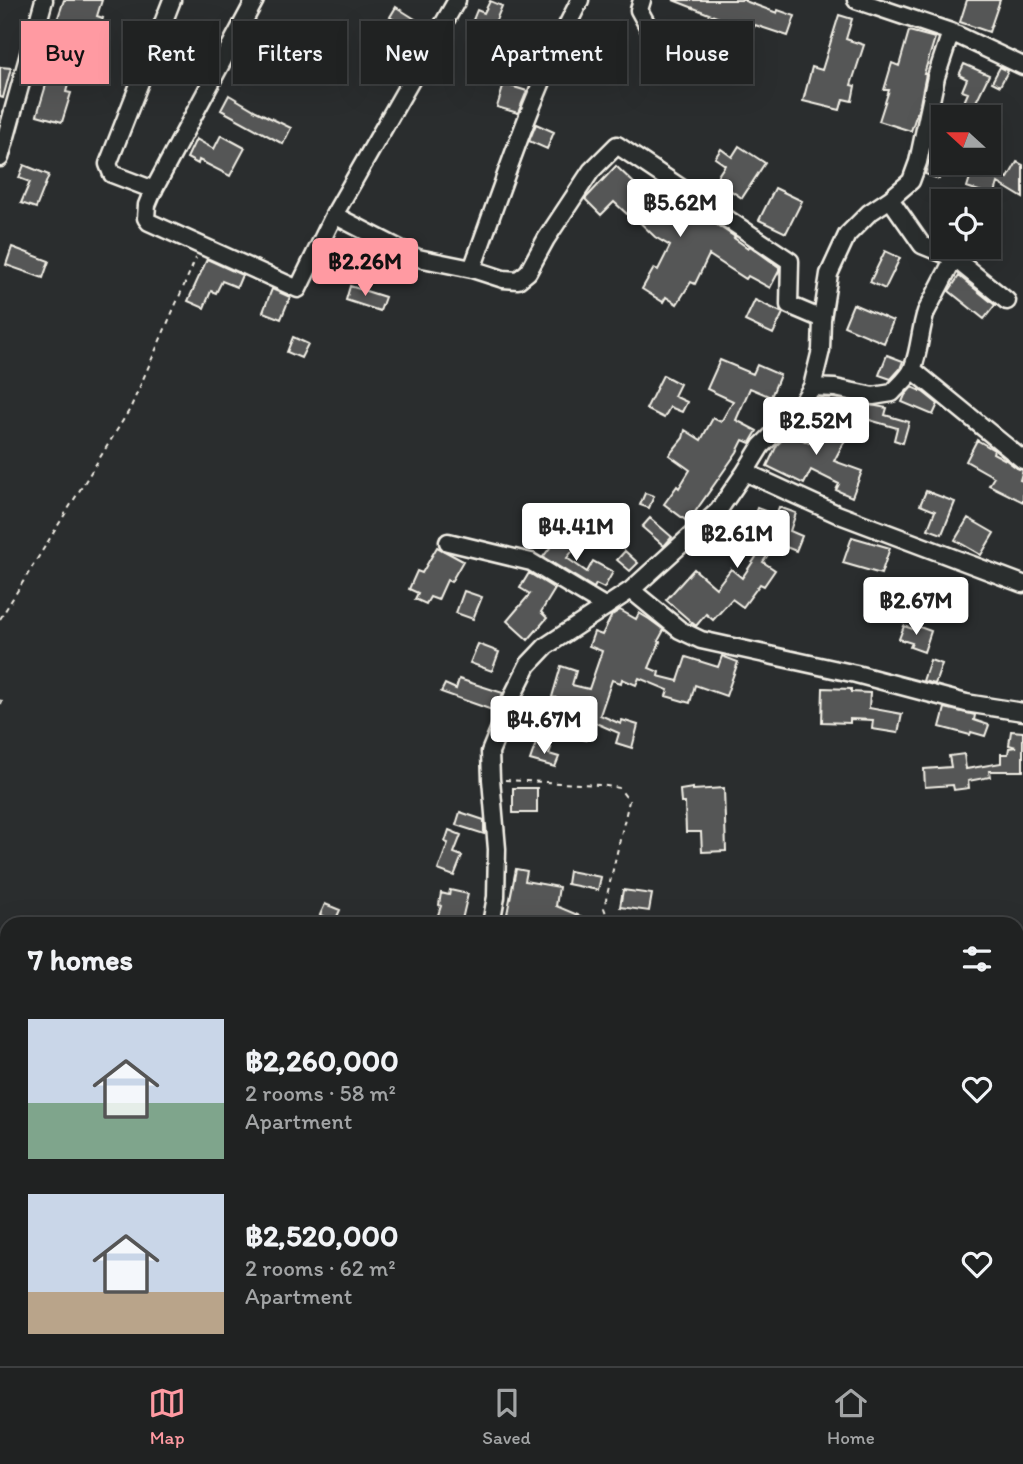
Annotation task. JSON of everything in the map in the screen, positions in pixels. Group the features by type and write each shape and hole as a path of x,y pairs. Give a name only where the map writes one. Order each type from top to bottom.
{"street":[{"path":"1,154 44,0"},
{"path":"154,190 112,174 108,164 172,0"},
{"path":"256,0 154,190 147,205 146,218 149,222 298,289 334,215 457,0"},
{"path":"472,270 527,120 580,0"},
{"path":"642,0 639,10 645,21"},
{"path":"856,0 951,32 1023,66"},
{"path":"492,917 496,897 497,849 490,752 528,665 546,646 631,590 719,511 761,446 799,410 812,387 821,350 822,319 830,274 847,235 869,213 911,181 918,162 936,77 951,32"},
{"path":"334,215 418,258 503,279 518,280 528,272 546,239 591,171 617,145 790,261 789,305 822,319"},
{"path":"890,199 922,245 931,249"},
{"path":"812,387 835,388 873,396 892,393 913,370 923,321 954,259"},
{"path":"955,259 1007,301"},
{"path":"913,370 1023,460"},
{"path":"745,472 837,514 1023,584"},
{"path":"448,542 531,562 606,607"},
{"path":"631,590 680,630 701,640 856,674 967,703 1023,712"}],"path":[{"path":"0,619 130,409 201,245"},
{"path":"0,700 0,707"},
{"path":"491,779 620,788 629,801 604,908 607,917"}],"building":[{"path":"64,0 102,0 97,16 103,18 102,21 57,21"},
{"path":"673,0 745,0 777,13 778,10 795,16 788,36 755,25 753,27 753,21 727,21"},
{"path":"967,0 1000,0 989,32 960,22"},
{"path":"490,1 502,6 496,21 473,20 477,10 484,13"},
{"path":"396,7 418,21 396,21 390,17"},
{"path":"839,15 852,19 846,39 864,45 851,85 855,86 852,101 843,99 840,110 803,101 812,67 822,70"},
{"path":"909,31 935,38 911,131 879,121 889,90 884,90 892,63 899,66"},
{"path":"964,64 989,75 974,105 964,102 968,93 962,91 967,79 959,75"},
{"path":"0,67 11,68 3,98 0,97"},
{"path":"1000,67 1008,71 1000,86 992,82"},
{"path":"46,84 68,84 66,92 71,93 62,122 37,115"},
{"path":"504,84 527,91 518,113 497,107"},
{"path":"229,95 291,128 283,144 221,110"},
{"path":"536,124 554,132 547,149 529,141"},
{"path":"221,135 245,148 230,176 199,160 198,164 187,158 196,139 214,149"},
{"path":"739,146 765,163 742,198 715,180 725,165 715,158 721,149 732,157"},
{"path":"929,161 931,175 941,175 939,179 925,174"},
{"path":"1017,162 1023,165 1023,198 998,183 996,189 967,187 971,175 998,175 1008,178"},
{"path":"24,165 49,175 36,208 21,203 30,182 19,178"},
{"path":"616,166 654,202 665,191 682,208 685,204 690,207 779,267 770,288 748,276 746,279 709,255 695,284 691,282 677,304 666,297 663,302 642,289 654,268 658,270 670,246 655,237 629,212 627,214 614,202 601,215 585,199"},
{"path":"775,188 802,201 786,233 759,220"},
{"path":"370,245 387,254 376,278 359,270"},
{"path":"12,247 49,261 43,278 6,265"},
{"path":"885,251 900,258 885,289 870,282"},
{"path":"207,259 242,275 237,287 222,281 216,293 211,291 204,308 188,301"},
{"path":"959,276 995,305 984,319 949,291"},
{"path":"350,286 385,297 380,311 346,300"},
{"path":"272,289 290,297 281,319 263,312"},
{"path":"755,300 783,313 773,334 745,321"},
{"path":"853,304 893,321 884,343 844,326"},
{"path":"293,337 308,344 301,358 287,352"},
{"path":"887,355 903,361 891,379 879,375"},
{"path":"720,360 753,374 757,365 780,375 771,397 750,388 736,420 757,431 750,443 743,440 688,522 664,504 677,486 679,488 690,470 669,455 683,438 685,430 701,440 713,418 721,422 733,401 707,389"},
{"path":"663,375 680,384 674,396 687,402 682,412 670,407 664,418 646,409"},
{"path":"912,387 938,404 933,415 902,402"},
{"path":"820,398 887,408 885,415 909,422 903,443 894,440 897,428 818,405"},
{"path":"823,417 850,431 834,461 862,471 852,497 836,490 839,484 811,470 804,484 767,466 777,445 789,433 809,443"},
{"path":"977,440 994,450 993,453 1023,470 1020,480 1023,481 1023,502 989,485 994,477 966,461"},
{"path":"926,491 955,502 942,534 928,529 935,511 920,505"},
{"path":"645,493 654,496 649,508 640,505"},
{"path":"779,507 796,513 790,531 802,536 796,551 776,543 763,562 775,570 764,586 760,584 743,607 732,599 713,620 706,614 696,626 666,600 694,569 716,588 731,569 742,578 756,557 740,547 757,522 752,521 757,508 776,515"},
{"path":"650,518 672,537 664,546 642,527"},
{"path":"968,518 994,533 981,555 955,540"},
{"path":"562,532 578,544 567,558 587,572 593,561 613,572 604,588 596,584 594,588 543,557"},
{"path":"852,537 890,548 881,574 843,563"},
{"path":"437,547 463,561 451,582 447,580 438,600 430,597 426,604 415,599 418,593 409,589 417,571 422,573"},
{"path":"625,551 638,563 630,571 617,560"},
{"path":"529,573 555,589 541,612 547,618 528,640 507,621 530,594 520,588"},
{"path":"464,591 482,597 473,619 456,613"},
{"path":"620,610 636,619 639,613 664,630 649,668 659,672 658,676 678,681 686,657 718,667 722,656 738,662 726,696 695,685 690,703 666,696 668,690 639,678 636,685 622,679 621,683 612,680 600,715 621,724 622,720 638,725 632,748 616,743 619,733 591,721 586,740 552,731 560,699 552,697 561,666 576,671 572,685 589,689 602,651 589,646 594,632 602,635 612,615"},
{"path":"904,626 916,630 917,626 931,631 924,652 910,647 912,643 899,639"},
{"path":"478,644 499,652 492,671 470,663"},
{"path":"930,660 942,664 935,684 923,681"},
{"path":"459,679 503,693 495,711 441,692 445,684 456,689"},
{"path":"823,688 870,693 869,708 902,714 898,733 872,729 873,720 822,722"},
{"path":"945,708 975,715 974,720 989,725 985,736 940,727"},
{"path":"1011,731 1023,732 1023,771 989,771 990,777 968,781 969,788 954,790 953,785 925,787 924,769 951,767 949,756 964,754 966,769 1001,763 1001,754 1008,754 1009,748 1016,747 1009,745"},
{"path":"536,743 551,748 549,754 559,757 555,767 530,760"},
{"path":"513,788 537,788 537,813 513,813"},
{"path":"724,788 726,851 702,852 701,832 686,832 685,803 681,803 680,790"},
{"path":"460,812 484,820 484,834 456,825"},
{"path":"449,830 461,835 454,853 462,856 454,876 438,870 448,843 445,842"},
{"path":"516,869 527,871 525,881 559,887 556,906 582,917 506,917"},
{"path":"569,871 601,877 598,890 567,884"},
{"path":"450,890 468,894 463,917 437,917 441,893 449,895"},
{"path":"623,890 652,894 649,911 620,907"},
{"path":"325,904 340,910 337,917 320,915"}]}
